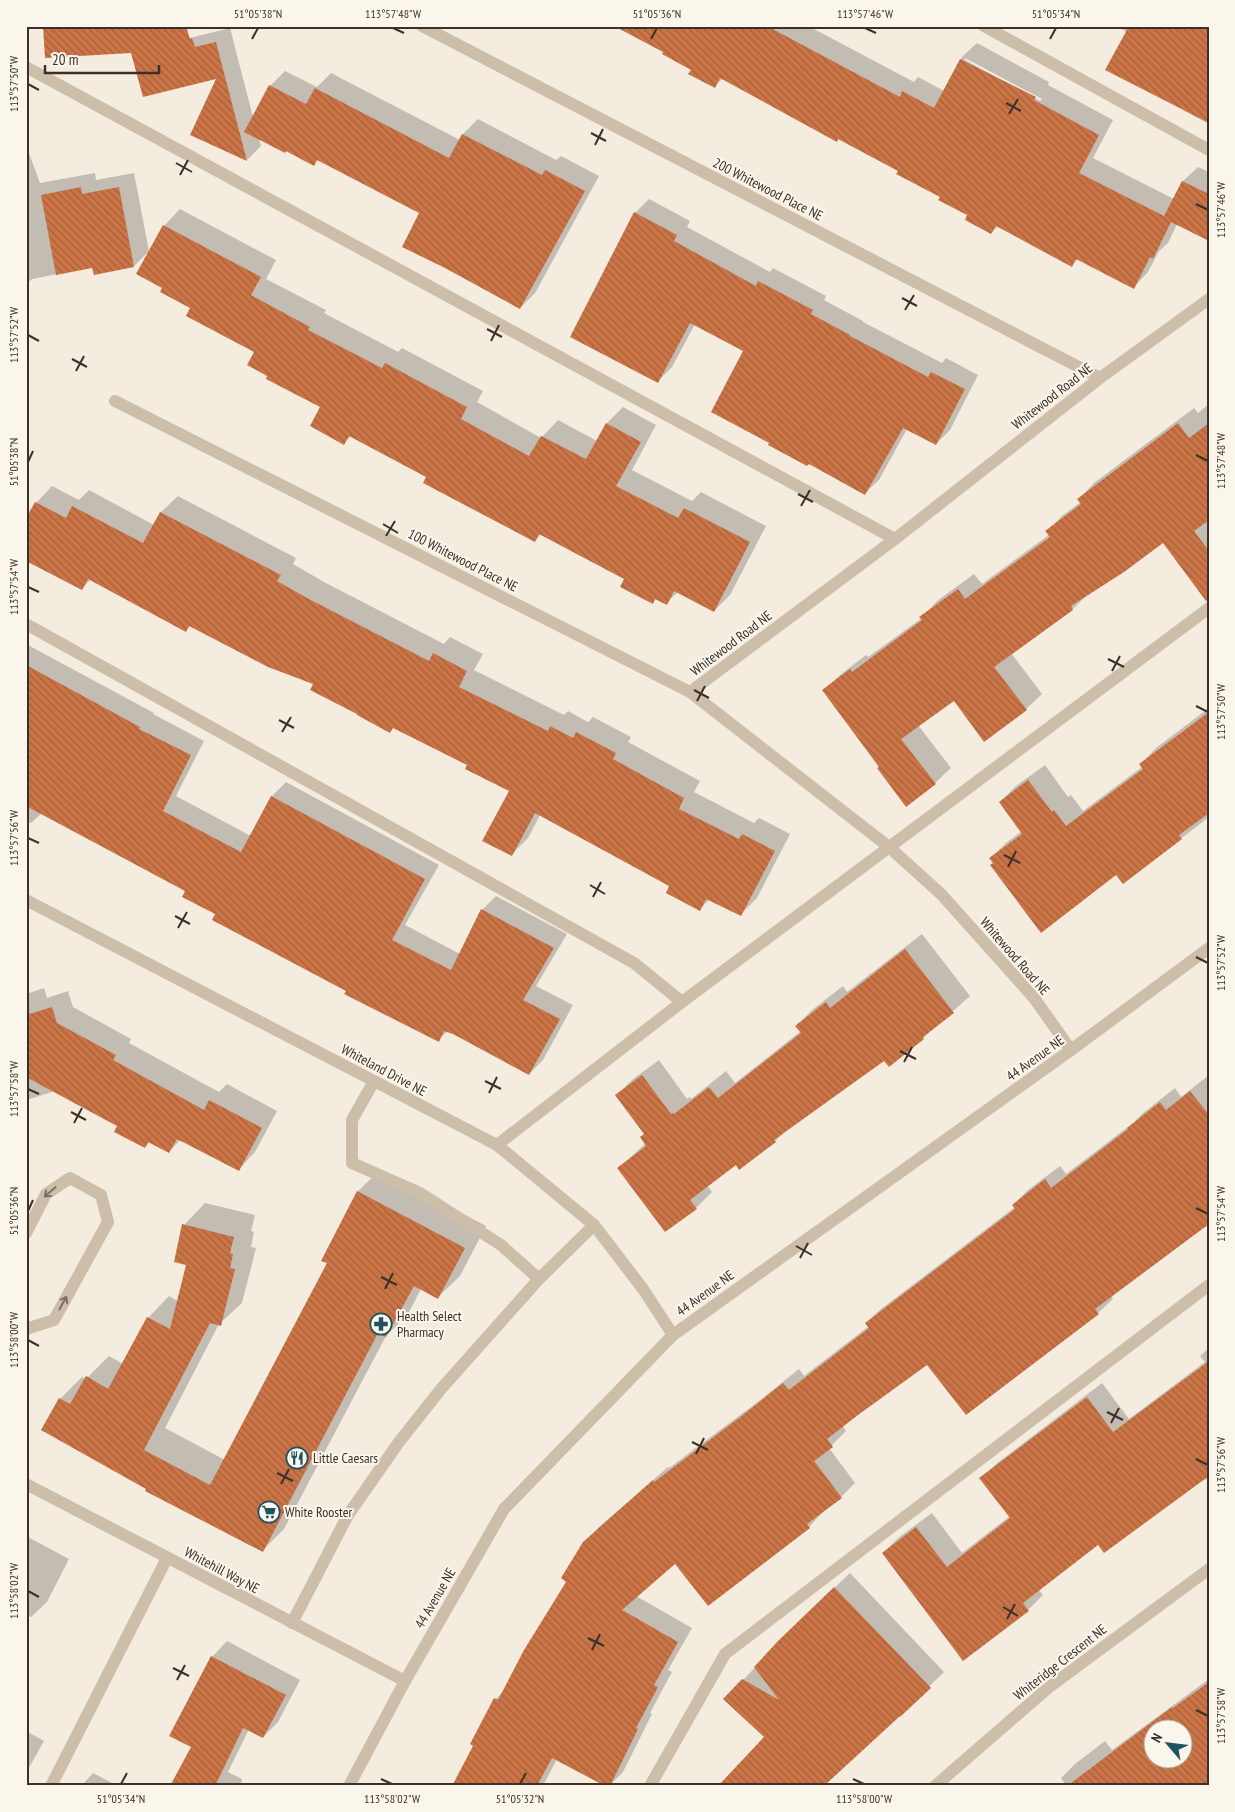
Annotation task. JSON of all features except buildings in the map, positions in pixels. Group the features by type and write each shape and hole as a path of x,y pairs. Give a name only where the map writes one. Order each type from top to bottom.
{"street":[{"name":"200 Whitewood Place NE","path":"422,26 1100,378"},
{"path":"984,26 1209,150"},
{"path":"26,67 895,540"},
{"name":"Whitewood Road NE","path":"1071,1050 1034,998 941,894 889,847 690,692 895,540 1100,378 1209,299"},
{"name":"100 Whitewood Place NE","path":"115,401 690,692"},
{"path":"497,1145 682,1002 1209,608"},
{"path":"26,624 634,963 682,1002"},
{"name":"Whiteland Drive NE","path":"26,900 497,1145 594,1225 643,1289 673,1335"},
{"name":"44 Avenue NE","path":"349,1786 404,1681 504,1509 673,1335 1071,1050 1209,948"},
{"path":"374,1082 352,1120 352,1163 420,1193 500,1245 539,1279"},
{"path":"26,1233 46,1194 70,1178 101,1195 108,1222 54,1320 26,1329"},
{"path":"292,1623 348,1515 399,1442 442,1389 539,1279 594,1225"},
{"path":"650,1786 724,1654 1209,1284"},
{"name":"Whitehill Way NE","path":"26,1484 404,1681"},
{"path":"51,1786 167,1558"},
{"name":"Whiteridge Crescent NE","path":"935,1786 1048,1688 1209,1569"}],"place":[{"name":"Health Select Pharmacy","path":"381,1324"},
{"name":"Little Caesars","path":"297,1458"},
{"name":"White Rooster","path":"269,1512"}]}
